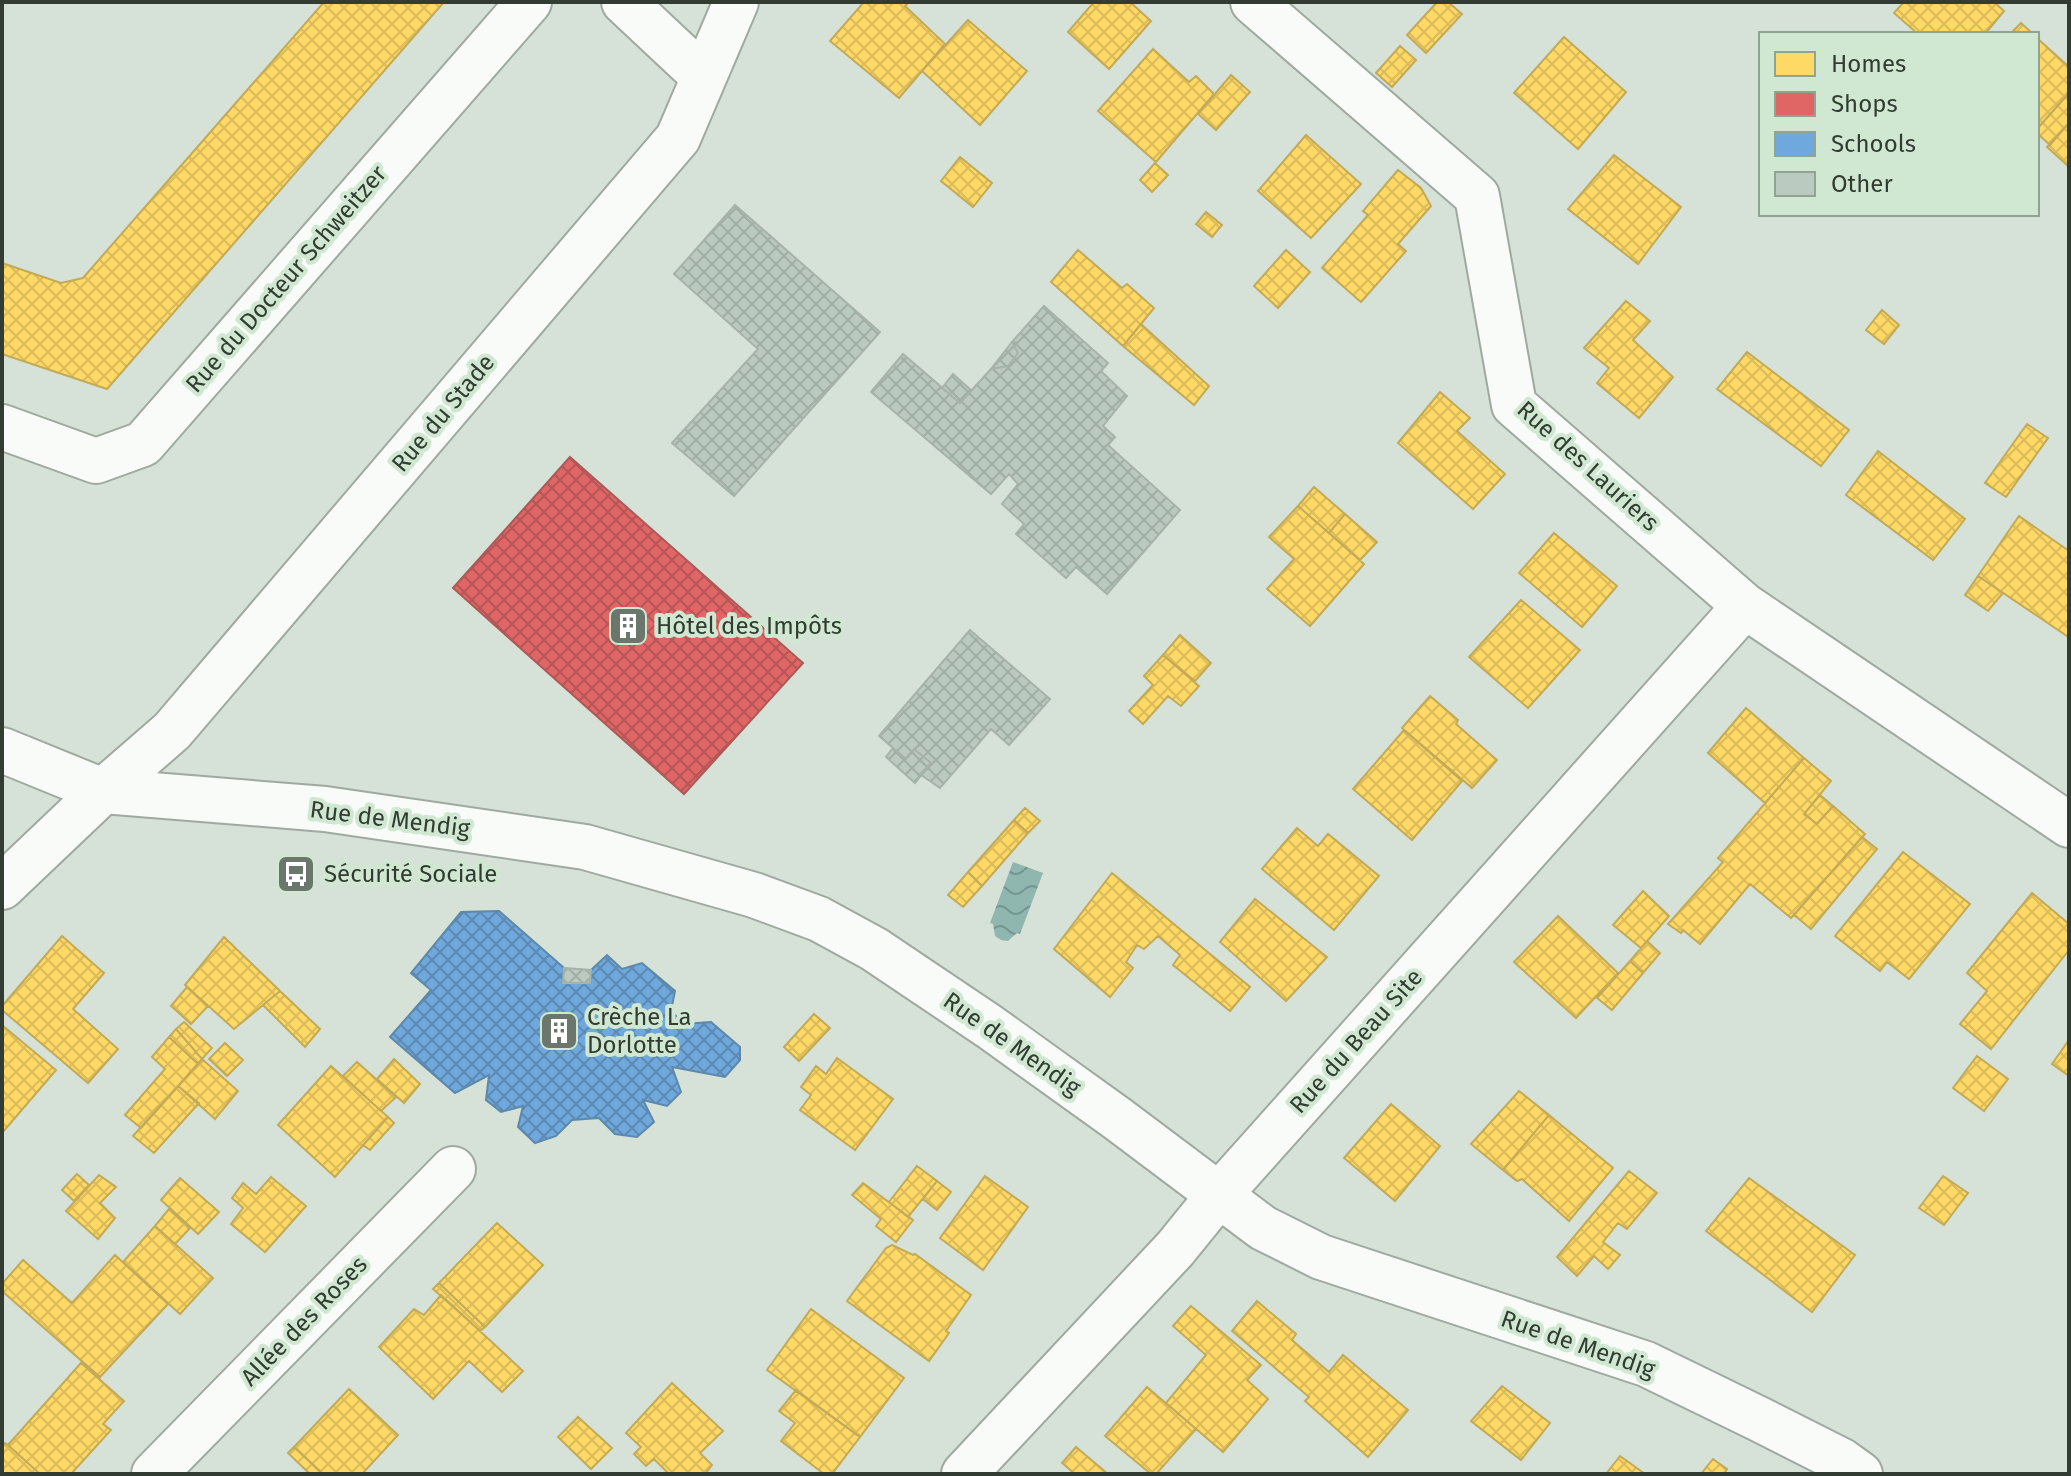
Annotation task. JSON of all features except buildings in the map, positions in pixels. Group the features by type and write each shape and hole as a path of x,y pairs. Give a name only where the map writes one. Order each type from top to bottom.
{"street":[{"name":"Rue du Docteur Schweitzer","path":"2,427 96,461 143,444 529,2"},
{"path":"624,2 704,77"},
{"name":"Rue du Stade","path":"2,887 103,791 172,731 678,138 736,2"},
{"name":"Rue des Lauriers","path":"1253,2 1477,196 1514,405 1745,606 2069,825"},
{"name":"Rue du Beau Site","path":"964,1474 1175,1249 1218,1196 1745,606"},
{"name":"Rue de Mendig","path":"2,750 103,791 325,809 585,847 754,895 819,919 874,949 1080,1091 1263,1228 1321,1257 1646,1364 1842,1461 1860,1474"},
{"name":"Allée des Roses","path":"154,1474 453,1169"}],"water":[{"path":"1013,862 1043,873 1020,934 1008,941 995,936 993,924 990,923"}],"place":[{"name":"Hôtel des Impôts","path":"628,626"},
{"name":"Sécurité Sociale","path":"296,874"},
{"name":"Crèche La Dorlotte","path":"559,1031"}]}
